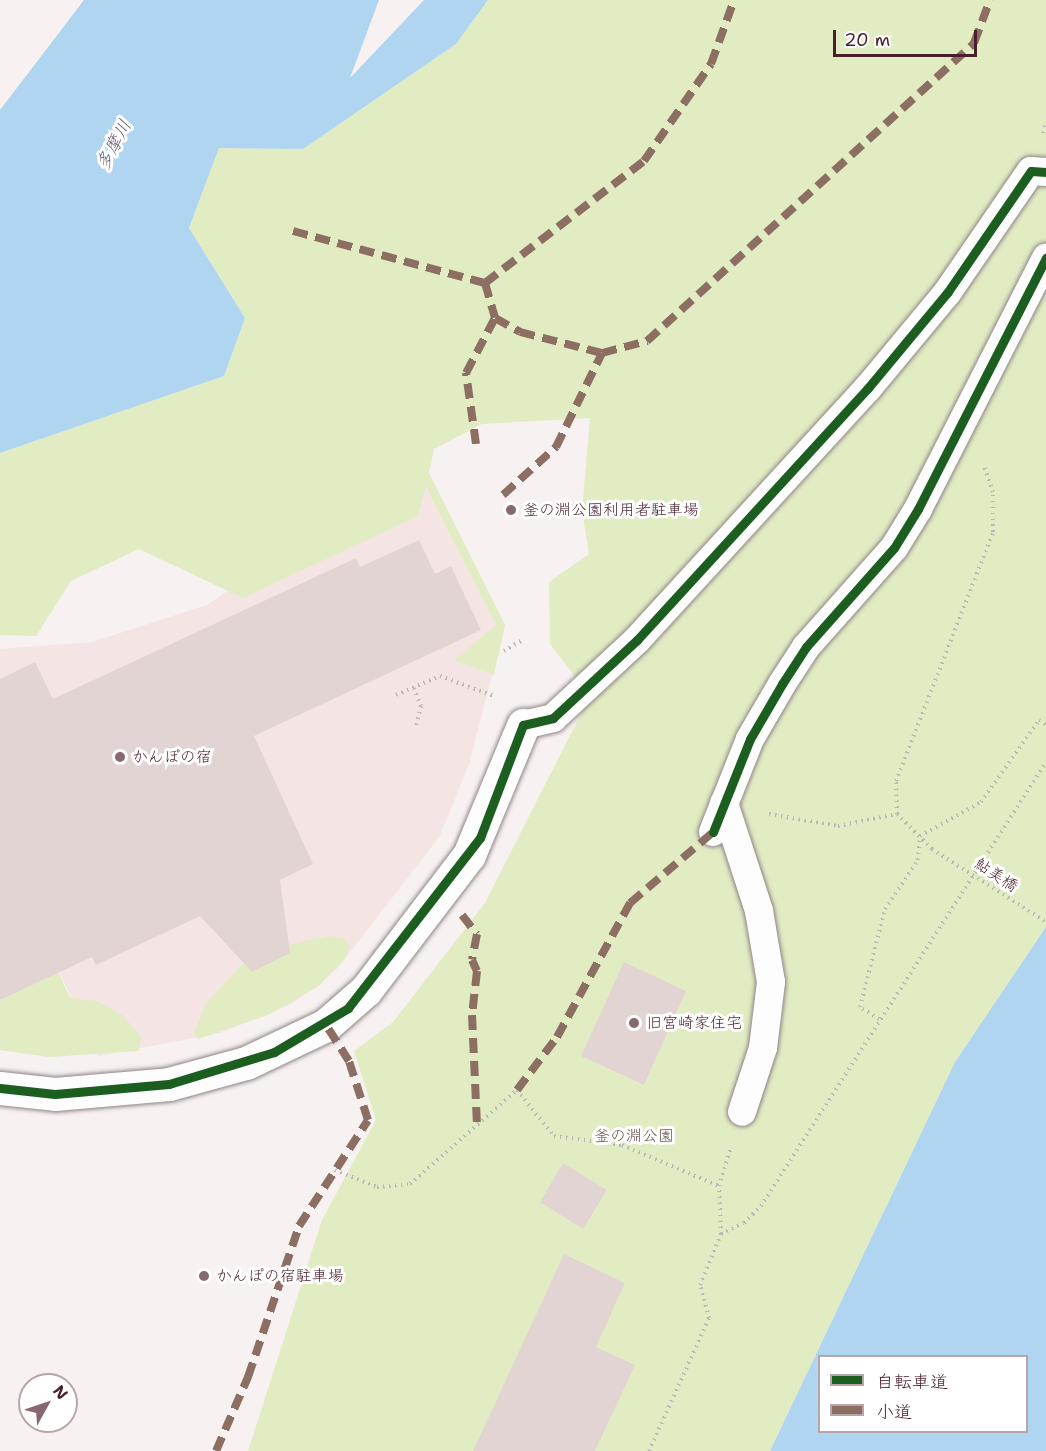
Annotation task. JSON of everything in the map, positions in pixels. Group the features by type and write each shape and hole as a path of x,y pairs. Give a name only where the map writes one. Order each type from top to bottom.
{"street":[{"path":"0,1088 55,1094 168,1084 246,1063 326,1025 366,990 469,855 523,725"}],"lane":[{"path":"523,725 553,718 637,640 868,388 947,293 1031,171 1046,172"},
{"path":"713,832 724,803 782,684 806,647 894,548 1046,258"},
{"path":"724,803 759,911 771,982 763,1048 742,1112"}],"path":[{"path":"724,803 815,826 838,826 897,813 901,763 993,532 988,473 955,435"},
{"path":"504,651 522,640"},
{"path":"396,695 440,676 488,694"},
{"path":"414,688 421,706 416,726"},
{"path":"879,1019 860,1007 885,909 918,860 920,836 981,802 1039,720 1046,725"},
{"path":"722,1234 761,1206 1046,762"},
{"path":"335,1170 377,1187 410,1184 517,1090 554,1136 622,1145 719,1186"},
{"path":"649,1451 709,1318 700,1285 722,1234 719,1186 742,1112"}],"shaded area":[{"path":"415,466 505,625 469,764 440,836 337,969 292,1004 220,1033 98,1056 0,843 0,649 92,642 207,605"}],"green space":[{"name":"釜の淵公園","path":"488,0 1046,0 1046,927 955,1062 770,1451 248,1451 322,1220 376,1120 354,1051 393,1022 485,903 590,696 550,644 549,582 589,554 582,511 590,418 482,424 434,449 429,473 505,625 494,675 454,660 496,625 426,487 418,516 243,598 139,549 71,581 36,636 0,635 0,453 224,376 245,318 189,228 219,148 303,149 456,44"},
{"path":"0,843 70,998 97,1001 123,1015 141,1037 139,1051 49,1057 0,1050"},
{"path":"327,936 344,938 349,946 347,956 319,986 268,1015 198,1039 194,1033 206,1003 241,966 267,950"}],"water":[{"name":"多摩川","path":"84,0 379,0 350,78 424,0 488,0 456,44 303,149 219,148 189,228 245,318 224,376 0,453 0,110"},
{"path":"1046,927 1046,1451 770,1451 955,1062"}],"building":[{"name":"かんぽの宿","path":"419,540 435,574 451,566 481,630 254,736 313,864 280,880 290,953 252,972 200,916 96,965 92,957 0,1000 0,679 35,662 53,699 356,558 360,567"},
{"name":"旧宮崎家住宅","path":"624,962 686,991 644,1085 581,1056"},
{"path":"563,1163 607,1190 583,1229 540,1202"},
{"path":"564,1254 625,1283 596,1347 635,1365 595,1451 473,1451"}],"marked path":[{"path":"485,283 644,161 711,64 734,0"},
{"path":"293,231 485,283 495,318 520,332 602,353 647,341 974,43 990,0"},
{"path":"476,444 466,373 495,318"},
{"path":"503,495 556,447 602,353"},
{"path":"517,1090 557,1037 630,903 713,832"},
{"path":"462,915 477,934 472,960 477,971 472,1015 477,1124"},
{"path":"216,1451 248,1377 299,1226 368,1120 349,1061 326,1025"}],"cycle path":[{"path":"0,1088 55,1094 169,1084 274,1052 348,1008 480,838 523,725 553,718 637,640 868,388 947,293 1031,171 1046,172"},
{"path":"713,832 750,739 782,684 806,647 894,548 918,509 1046,258"}],"place":[{"name":"釜の淵公園利用者駐車場","path":"511,510"},
{"name":"かんぽの宿","path":"120,757"},
{"name":"旧宮崎家住宅","path":"634,1023"},
{"name":"かんぽの宿駐車場","path":"204,1276"}]}
